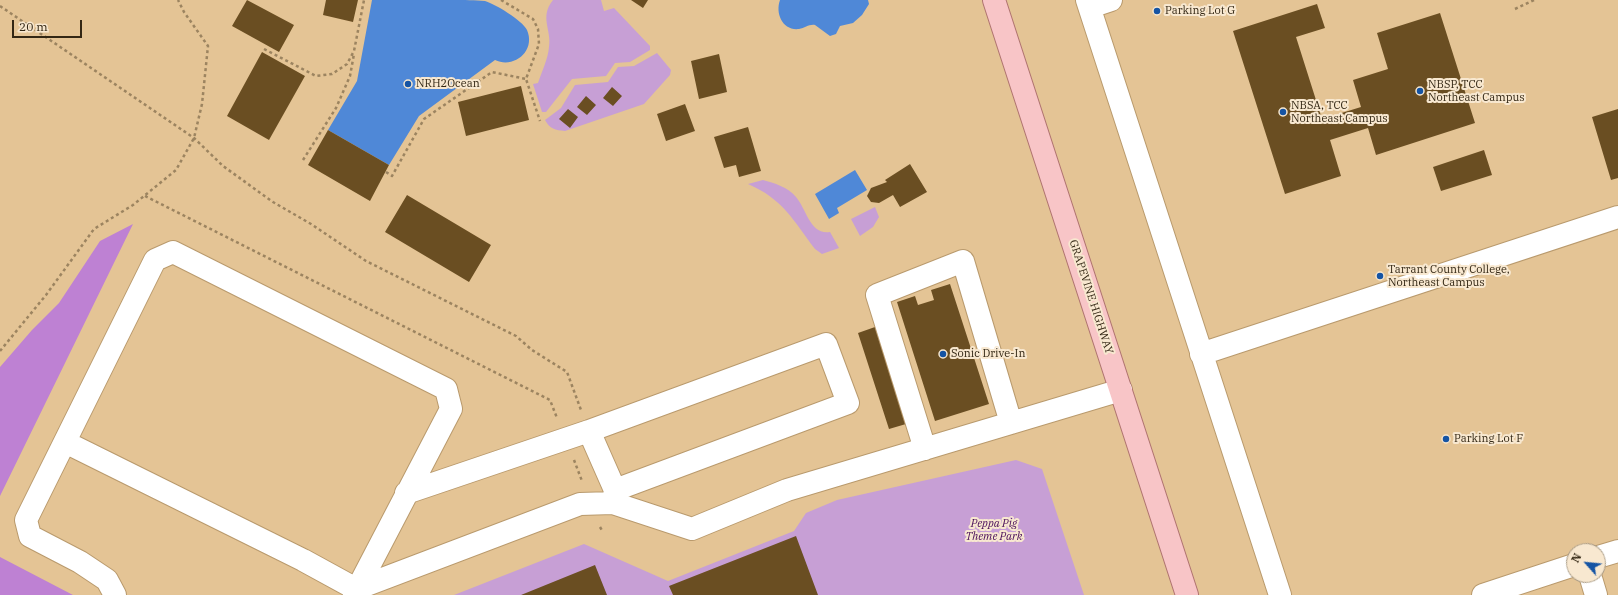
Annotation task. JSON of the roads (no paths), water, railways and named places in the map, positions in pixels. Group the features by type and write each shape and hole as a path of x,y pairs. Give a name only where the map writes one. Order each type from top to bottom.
{"main road":[{"name":"GRAPEVINE HIGHWAY","path":"994,0 1187,595"}],"lane":[{"path":"1111,0 1088,4 1280,595"},
{"path":"1201,354 1618,217"},
{"path":"115,595 107,580 80,562 30,536 26,520 155,260 173,252 446,389 451,408 355,592"},
{"path":"925,449 877,295 963,262 1011,423"},
{"path":"355,592 580,504 591,504 614,496 848,403 826,344 589,431 406,493"},
{"path":"589,431 614,496 692,529 787,490 1121,390"},
{"path":"65,442 283,550 355,592"},
{"path":"1606,555 1618,551"},
{"path":"1483,595 1566,568"},
{"path":"1592,583 1596,595"}],"water":[{"name":"NRH2Ocean","path":"372,0 485,1 501,9 520,22 527,30 529,38 526,51 522,56 509,62 495,60 419,116 389,165 328,130 357,81"},
{"path":"780,0 868,0 869,4 862,15 853,23 840,26 836,34 830,36 815,25 799,29 789,27 780,16"},
{"path":"855,170 867,190 837,208 839,213 829,219 815,194"}],"place":[{"name":"Parking Lot G","path":"1157,11"},
{"name":"NRH2Ocean","path":"408,84"},
{"name":"NBSP, TCC Northeast Campus","path":"1420,91"},
{"name":"NBSA, TCC Northeast Campus","path":"1283,112"},
{"name":"Tarrant County College, Northeast Campus","path":"1380,276"},
{"name":"Sonic Drive-In","path":"943,354"},
{"name":"Parking Lot F","path":"1446,439"}],"park label":[{"name":"Peppa Pig Theme Park","path":"994,530"}]}
